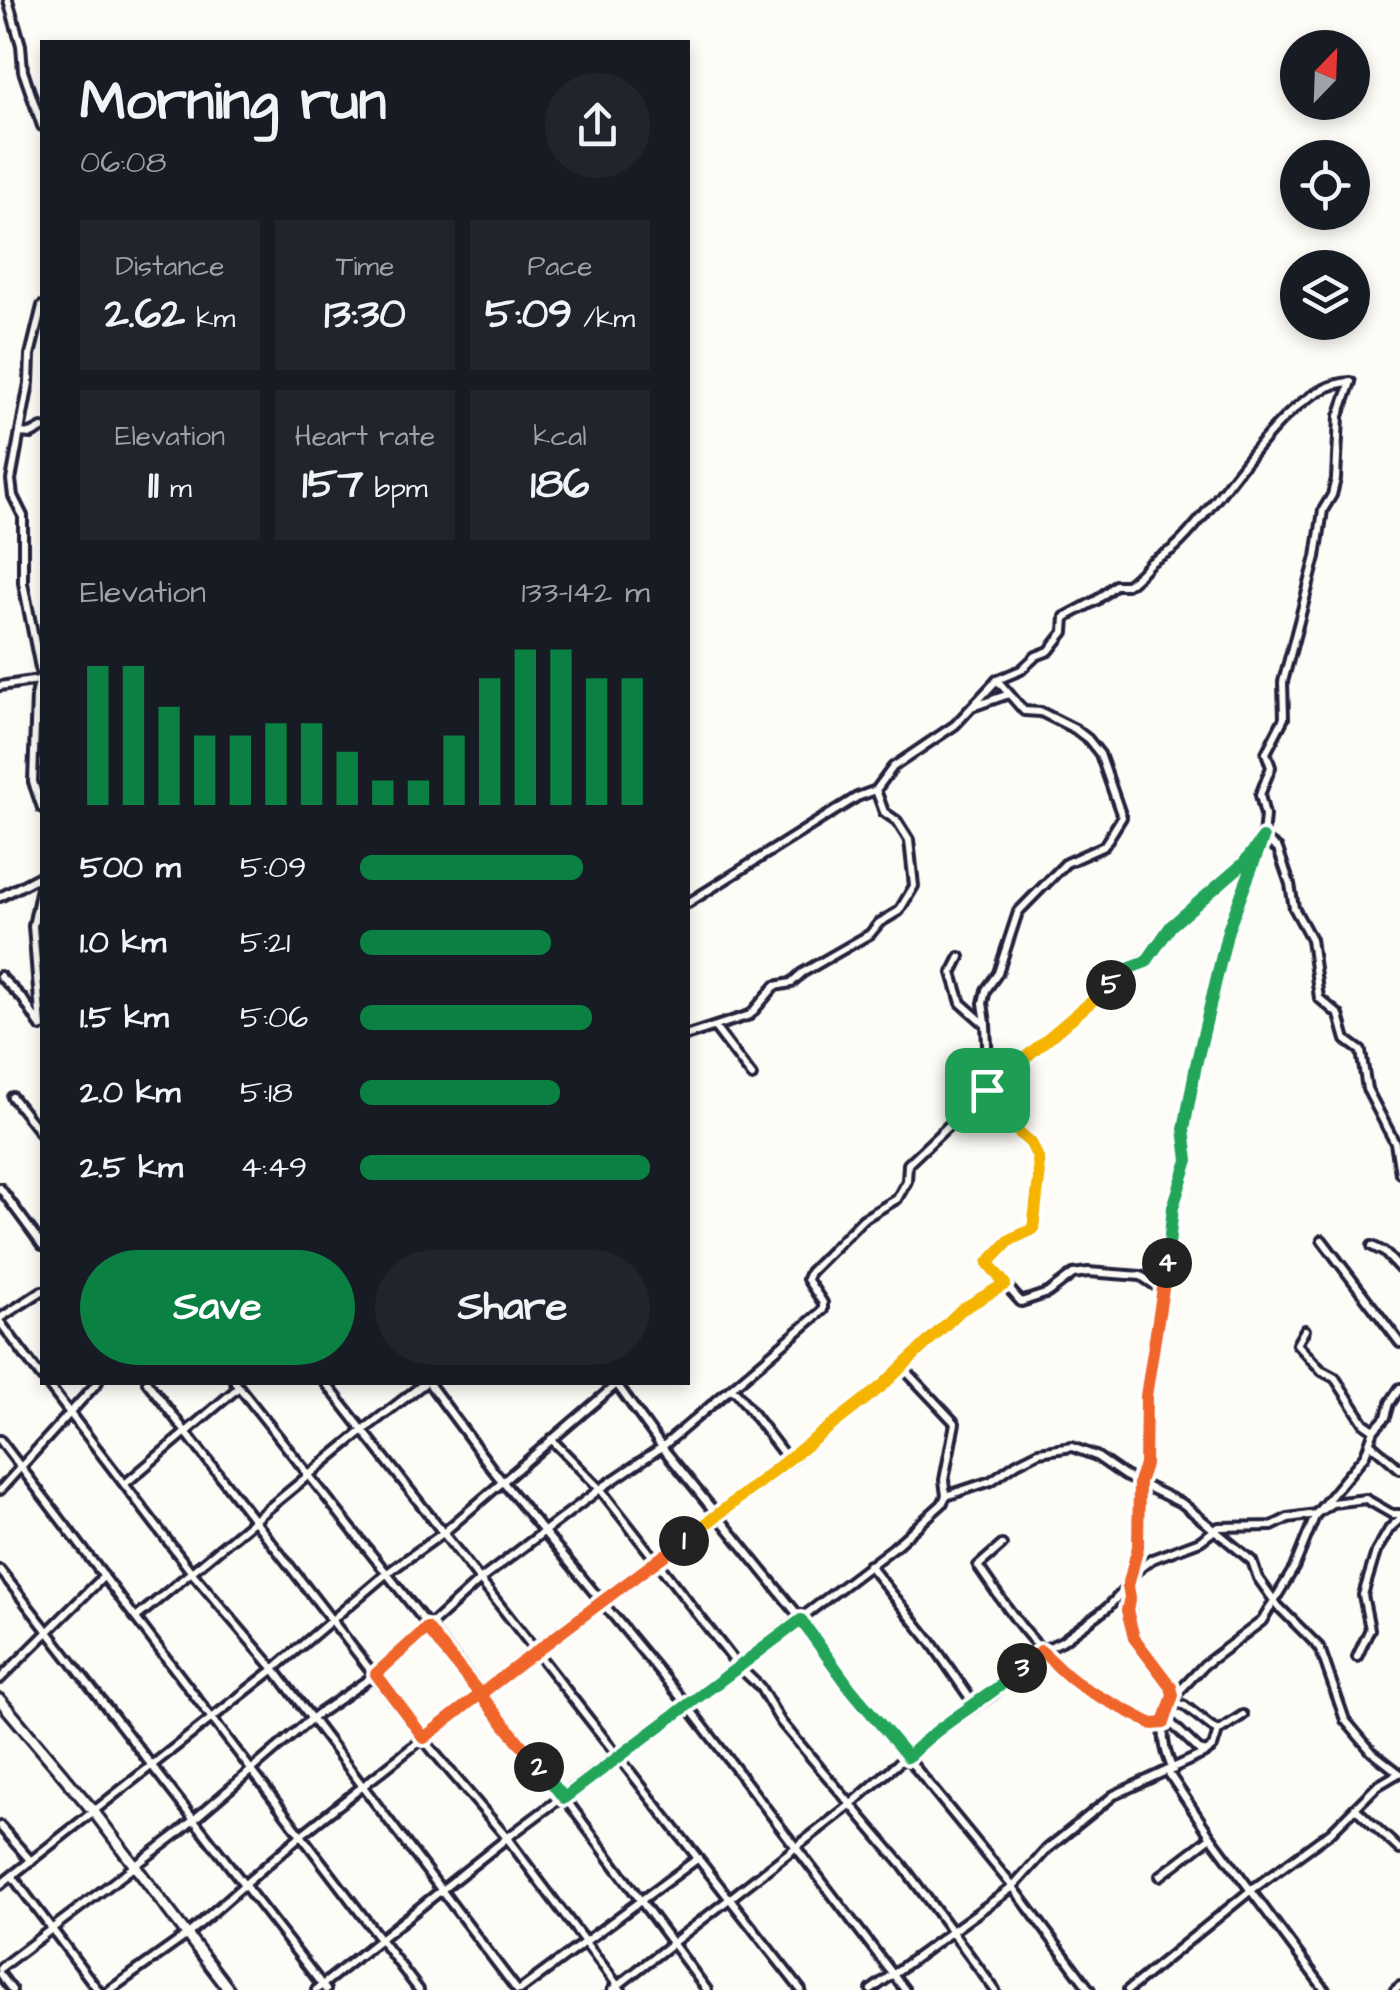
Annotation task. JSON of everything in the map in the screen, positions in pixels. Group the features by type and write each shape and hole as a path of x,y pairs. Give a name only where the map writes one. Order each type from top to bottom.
{"street":[{"path":"8,0 21,45 23,71 40,120"},
{"path":"40,314 30,354 12,488 24,516 23,583 40,658"},
{"path":"690,902 848,803 876,790 893,767 955,725 997,680 1010,676 1058,642 1064,632 1064,619 1070,613 1097,600 1117,584 1127,586 1150,563 1175,547 1258,444 1281,422 1324,387 1351,382 1339,416 1336,479 1323,510 1316,556 1284,682 1284,718 1266,753 1271,768 1260,795 1265,815 1263,838 1228,930 1184,1129 1188,1160 1173,1207 1146,1396 1145,1465 1139,1482 1133,1574"},
{"path":"20,433 31,434 40,429"},
{"path":"1010,676 1010,694"},
{"path":"0,686 40,678"},
{"path":"997,680 1024,711 1040,712 1088,740 1100,754 1122,818 1104,846 1066,863 1018,912 998,973 986,990 985,1091 1031,1143 1038,1158 1039,1179 1033,1229 1010,1240 988,1263 1021,1302 1048,1293 1073,1274 1088,1272 1141,1276 1156,1286 1164,1285"},
{"path":"40,693 34,782 40,802"},
{"path":"975,706 1010,694"},
{"path":"690,1035 750,1015 775,986 791,983 870,934 906,902 915,876 909,840 897,820 880,805 876,790"},
{"path":"12,1990 0,1971 49,1928 194,1819 312,1719 376,1674 480,1580 662,1447 823,1310 824,1303 807,1279 810,1272 863,1219 897,1198 907,1181 908,1164 985,1091 1130,968 1146,962 1171,926 1244,863 1263,838"},
{"path":"1263,838 1278,849 1294,908 1310,939 1319,998 1339,1015 1346,1040 1361,1051 1368,1092 1395,1143 1400,1173"},
{"path":"0,897 40,880"},
{"path":"40,891 34,926 40,997"},
{"path":"960,956 952,972 958,998 986,1025"},
{"path":"0,976 23,999 40,1025"},
{"path":"716,1029 752,1076"},
{"path":"12,1097 40,1132"},
{"path":"0,1188 40,1242"},
{"path":"1322,1240 1374,1304 1400,1344"},
{"path":"1372,1246 1400,1269"},
{"path":"110,1990 187,1935 300,1836 534,1650 788,1461 903,1368 961,1310 1005,1284"},
{"path":"40,1292 0,1320 40,1375"},
{"path":"1305,1330 1297,1344 1334,1378 1364,1423 1374,1430"},
{"path":"0,1570 321,1988 507,1838 801,1620 939,1508 946,1496 944,1480 955,1423 903,1368"},
{"path":"48,1385 193,1574 274,1669 518,1990 586,1944 697,1859"},
{"path":"0,1490 95,1385"},
{"path":"150,1385 424,1738 507,1838 617,1989 849,1806 928,1737 992,1695 1041,1651 1107,1608 1128,1586 1139,1566 1216,1529 1272,1526 1288,1518 1316,1514 1332,1503 1366,1500 1400,1517 1376,1552 1363,1602 1370,1629 1357,1657"},
{"path":"126,1482 237,1385 564,1798 707,1990"},
{"path":"327,1385 360,1432 444,1533 801,1990"},
{"path":"137,1618 360,1432 423,1385"},
{"path":"429,1385 601,1603 688,1705 904,1990"},
{"path":"0,1885 274,1669 386,1574 444,1533 615,1385"},
{"path":"618,1385 662,1447 1090,1990"},
{"path":"1325,1990 1211,1837 1170,1772 1164,1723 1172,1700 1204,1665 1262,1621 1294,1568 1316,1514 1364,1455 1374,1430 1386,1417 1400,1388"},
{"path":"731,1389 738,1393 788,1461"},
{"path":"551,1439 600,1489 738,1666 760,1687 781,1722 903,1866 996,1990"},
{"path":"0,1440 419,1990"},
{"path":"1370,1444 1400,1470"},
{"path":"946,1496 990,1481 1039,1452 1072,1447 1096,1456 1119,1473 1182,1504 1252,1561 1258,1578 1320,1648 1345,1720 1396,1774 1366,1795 1331,1832 1250,1891 1128,1990"},
{"path":"1002,1544 978,1566 1041,1651 1076,1682 1120,1708 1152,1724 1172,1724 1202,1752"},
{"path":"869,1566 931,1642 974,1704"},
{"path":"0,1678 104,1576"},
{"path":"1128,1586 1127,1610 1134,1638 1164,1674 1172,1700"},
{"path":"0,1700 94,1812 229,1990"},
{"path":"1172,1700 1218,1731"},
{"path":"871,1990 1012,1887 1047,1849 1114,1795 1170,1772 1213,1747 1218,1731 1243,1714"},
{"path":"1356,1808 1400,1850"},
{"path":"0,1826 31,1861"},
{"path":"1160,1876 1211,1837"},
{"path":"12,1876 98,1990"}],"route":[{"path":"987,1090 1012,1126 1031,1143 1038,1158 1033,1229 1010,1240 988,1263 1005,1284 961,1310 903,1368 788,1461 534,1650 480,1694 424,1738 376,1674 427,1628 470,1682 480,1694 564,1798 801,1620 850,1688 908,1757 928,1737 992,1695 1041,1651 1076,1682 1120,1708 1152,1724 1164,1723 1173,1695 1171,1687 1134,1638 1127,1610 1128,1586 1138,1547 1146,1396 1167,1274 1173,1207 1188,1160 1184,1129 1196,1065 1228,930 1263,838 1244,863 1171,926 1146,962 1130,968 987,1090"}]}
